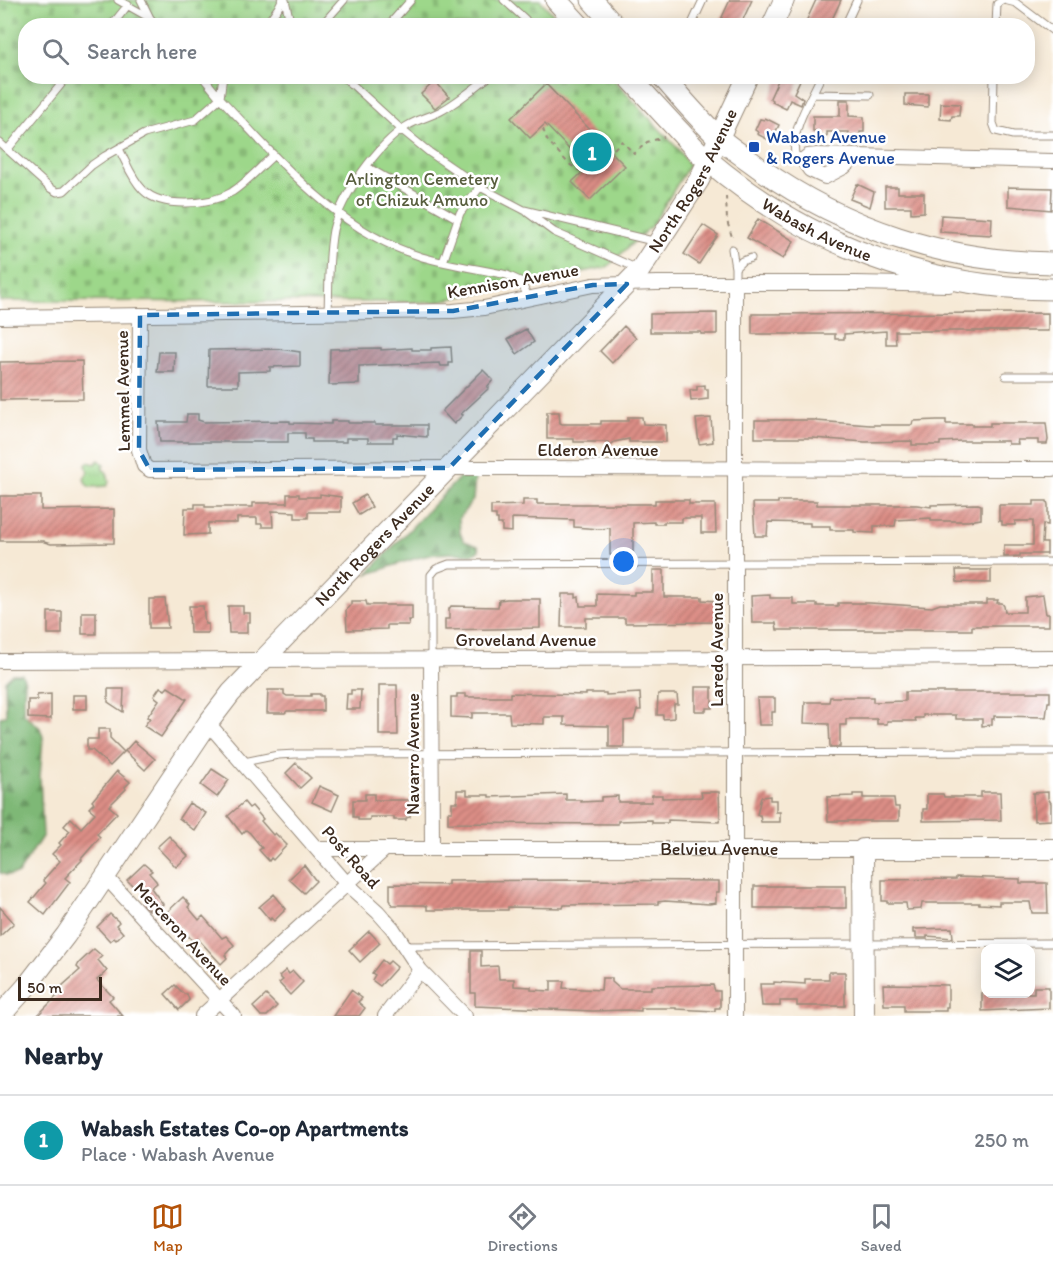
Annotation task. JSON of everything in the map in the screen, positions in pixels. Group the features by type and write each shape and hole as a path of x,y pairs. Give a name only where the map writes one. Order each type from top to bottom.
{"main road":[{"path":"556,0 585,12"},
{"name":"Wabash Avenue","path":"635,84 708,162 792,220 863,254 927,274 996,286 1053,289"},
{"name":"Wabash Avenue","path":"669,84 719,138 790,188 836,213 869,228 924,246 962,255 997,260 1053,263"}],"street":[{"path":"776,18 784,0"},
{"name":"North Rogers Avenue","path":"0,1016 46,962 208,723 231,693 634,277 683,207 708,162 744,84"},
{"path":"855,157 844,167 825,177 810,170 803,160 808,156 817,155 1053,161"},
{"name":"Kennison Avenue","path":"0,317 453,311 483,308 634,277 735,284 856,283 996,286"},
{"name":"Laredo Avenue","path":"735,284 735,1016"},
{"name":"Lemmel Avenue","path":"140,315 139,450 144,466"},
{"name":"Elderon Avenue","path":"144,466 150,470 159,471 449,468 1053,469"},
{"name":"Groveland Avenue","path":"0,661 1053,657"},
{"name":"Navarro Avenue","path":"431,658 432,849"},
{"name":"Post Road","path":"208,723 348,884 378,912 420,970 465,1016"},
{"name":"Belvieu Avenue","path":"319,849 1053,849"},
{"path":"202,1016 385,849"},
{"path":"863,849 864,1016"},
{"name":"Merceron Avenue","path":"105,876 234,1016"},
{"path":"385,1016 420,970"}],"lane":[{"path":"118,0 150,18"},
{"path":"141,0 150,18"},
{"path":"271,18 283,0"},
{"path":"283,0 289,18"},
{"path":"328,18 344,0"},
{"path":"395,18 411,0"},
{"path":"504,0 524,18"},
{"path":"695,18 703,0"},
{"path":"848,18 856,0"},
{"path":"996,18 997,4 1004,0 1016,3 1053,31"},
{"path":"117,18 128,5"},
{"path":"8,149 61,84"},
{"path":"209,84 274,155 354,225 421,257 507,275 520,281 529,298"},
{"path":"0,143 50,188 57,192 64,191 92,165 119,149 155,130 195,120 220,98 222,84"},
{"path":"351,84 429,152 480,187 524,210 554,232 634,277"},
{"path":"328,313 333,230 339,213 367,167 388,141 402,130 443,110 479,84"},
{"path":"803,160 795,154 795,140 817,84"},
{"path":"994,84 993,123 996,131 1013,135 1053,135"},
{"path":"813,94 870,95"},
{"path":"119,149 144,191 164,201 181,203 210,200 232,192 274,155"},
{"path":"367,167 458,219"},
{"path":"443,262 458,219 468,200 480,187"},
{"path":"524,210 659,242"},
{"path":"732,249 735,284"},
{"path":"735,268 742,261 751,258"},
{"path":"1006,376 1053,376"},
{"path":"431,658 430,584 435,569 449,564 1053,562"},
{"path":"244,762 296,754 1053,752"},
{"path":"404,946 1053,943"}],"path":[{"path":"543,129 547,140 569,164 580,171"},
{"path":"614,148 622,141 634,154 647,142 666,135"},
{"path":"726,192 727,218 733,239 732,249"}],"highlighted area":[{"path":"627,284 449,468 150,470 139,450 140,315 453,311 593,285"}],"green space":[{"name":"Arlington Cemetery of Chizuk Amuno","path":"0,0 540,0 557,18 18,18 18,84 618,84 678,149 689,165 653,224 607,267 434,302 0,301"},
{"path":"99,460 104,465 102,468 107,473 109,482 107,486 90,487 84,478 88,472 86,465 88,462 95,464"},
{"path":"460,477 475,477 473,500 459,518 460,533 464,541 478,546 479,550 474,554 427,555 367,574"},
{"path":"12,674 22,674 25,682 23,713 40,728 43,737 40,777 43,835 18,874 6,875 0,873 0,717 6,716 5,681"}],"building":[{"path":"730,0 752,0 744,18 722,18"},
{"path":"816,0 841,0 833,18 808,18"},
{"path":"432,84 438,84 449,97 435,108 421,94"},
{"path":"546,84 625,166 590,200 572,182 587,168 545,124 530,138 511,118"},
{"path":"776,84 798,84 794,93 803,99 801,105 790,100 786,109 772,102 770,98"},
{"path":"905,94 928,94 928,107 905,105"},
{"path":"840,100 849,100 849,116 864,117 864,132 860,132 860,136 849,136 849,132 827,132 827,136 816,135 816,131 813,131 813,116 840,116"},
{"path":"941,103 960,104 959,116 952,116 951,120 940,119"},
{"path":"765,118 779,125 771,141 757,134 755,130 760,119"},
{"path":"857,184 874,192 870,207 850,199"},
{"path":"885,187 898,187 898,193 924,193 924,212 911,213 911,207 885,207"},
{"path":"1008,187 1052,188 1051,210 1008,206"},
{"path":"941,215 992,218 991,235 940,232"},
{"path":"758,219 794,241 783,259 747,238"},
{"path":"703,225 718,235 699,264 684,254"},
{"path":"717,313 717,334 650,332 650,314"},
{"path":"1048,313 1048,331 895,331 896,344 886,344 886,331 844,334 844,339 835,339 835,334 752,334 752,314"},
{"path":"624,326 636,338 612,363 600,351"},
{"path":"526,329 534,342 517,354 508,339"},
{"path":"451,347 452,363 449,363 449,366 441,366 440,363 359,366 359,384 329,385 330,349 412,348 412,350 431,350 431,348"},
{"path":"279,349 300,352 300,366 270,367 270,371 238,372 238,386 208,386 209,350"},
{"path":"159,352 175,352 174,372 157,372"},
{"path":"82,361 83,399 0,400 0,362"},
{"path":"483,370 493,380 487,387 489,388 461,414 463,415 454,424 442,411"},
{"path":"705,385 705,389 708,389 708,399 691,401 690,390 697,390 697,386"},
{"path":"547,412 559,412 562,424 601,424 601,421 628,421 628,417 642,417 643,424 666,425 666,442 629,442 629,439 614,442 611,445 608,442 547,439"},
{"path":"187,414 198,414 198,420 204,422 290,421 290,423 331,424 331,421 348,421 348,423 375,423 375,425 427,425 427,437 397,434 397,437 393,437 393,442 368,442 368,438 346,438 346,442 312,442 312,439 305,439 305,433 288,433 288,442 160,442 158,422 186,422"},
{"path":"711,418 713,442 699,444 696,419"},
{"path":"755,420 816,420 870,425 912,425 913,421 937,420 946,420 946,424 972,424 972,426 990,426 990,423 1046,423 1048,440 1047,444 1038,444 1038,440 1017,440 1018,444 1008,444 1008,441 962,441 940,442 940,445 912,445 912,441 865,442 813,438 755,438"},
{"path":"287,494 299,494 299,497 320,497 320,494 341,497 341,512 308,512 308,518 295,518 295,512 272,511 273,527 262,527 262,524 257,524 257,518 237,518 237,523 208,523 208,534 184,535 185,508 195,508 195,504 205,504 205,507 253,507 253,503 287,503"},
{"path":"365,495 372,507 359,515 352,503"},
{"path":"0,496 41,496 41,510 114,509 114,543 51,544 44,541 0,541"},
{"path":"523,500 537,500 537,504 655,504 655,500 689,500 689,504 715,504 716,533 701,533 701,518 682,518 682,522 664,522 664,524 633,523 633,555 610,555 610,528 574,527 574,520 512,518 512,532 502,531 502,524 498,524 496,515 491,515 491,506 523,505"},
{"path":"778,501 817,501 817,505 931,507 931,505 978,504 981,505 981,519 968,521 931,521 931,518 896,520 895,526 874,526 874,533 830,530 830,526 810,526 810,523 768,522 767,536 755,536 753,503 778,503"},
{"path":"1034,501 1047,501 1048,505 1048,525 1043,524 1042,543 1047,543 1047,554 1020,554 1020,556 1004,557 1004,545 1033,545 1033,521 1015,521 1015,525 1002,525 1002,521 999,521 999,505 1034,505"},
{"path":"653,570 664,570 664,597 702,597 702,600 718,601 717,622 625,623 625,618 586,618 586,627 561,627 562,594 576,594 576,598 579,597 580,606 597,606 597,594 634,595 634,592 653,592"},
{"path":"956,570 991,570 991,583 957,582"},
{"path":"770,595 770,598 793,598 793,604 817,604 817,606 838,606 838,603 870,603 932,607 940,604 987,604 987,600 998,600 997,603 1002,603 1005,612 1025,612 1025,597 1043,595 1046,614 1049,614 1049,626 972,626 972,630 777,630 776,623 752,623 751,596"},
{"path":"149,599 165,599 168,628 149,628"},
{"path":"540,599 540,628 445,630 445,619 449,619 451,606 498,607 499,600"},
{"path":"351,601 366,601 367,605 412,605 412,620 408,620 409,625 387,625 387,629 347,630 346,610"},
{"path":"189,606 203,606 208,633 190,633"},
{"path":"228,606 243,606 243,613 250,613 247,633 229,633"},
{"path":"48,612 62,612 62,634 48,634"},
{"path":"82,612 96,612 96,634 82,634"},
{"path":"379,685 397,685 398,735 379,735"},
{"path":"160,687 165,690 168,687 187,699 161,737 144,726 150,718 147,717 159,700 154,696"},
{"path":"695,687 712,687 712,708 706,708 706,711 695,711"},
{"path":"108,689 124,689 123,712 108,702"},
{"path":"268,690 284,690 287,696 320,694 323,696 323,711 267,713"},
{"path":"351,690 361,690 360,709 346,709 347,694 351,694"},
{"path":"905,692 1050,692 1050,702 1048,702 1046,717 994,716 992,725 982,726 982,719 956,719 956,715 923,715 923,718 915,718 916,721 887,721 887,724 877,724 877,719 846,719 846,725 840,725 840,747 830,747 829,724 804,723 805,702 829,702 830,697 873,697 873,702 905,701"},
{"path":"510,693 586,695 586,693 606,693 606,695 640,693 641,710 637,710 634,720 624,721 624,747 609,747 609,726 564,725 564,717 544,717 544,724 510,723 509,713 472,713 472,718 451,717 451,697 457,697 457,694 466,694 466,697 510,697"},
{"path":"51,694 51,719 28,718 28,700 37,700 37,695"},
{"path":"658,694 677,694 678,704 674,704 674,718 663,719 663,715 657,715"},
{"path":"73,695 87,695 87,709 73,709"},
{"path":"757,698 775,698 772,725 759,725"},
{"path":"98,729 110,729 110,738 124,752 110,766 92,750 87,750 87,739 98,739"},
{"path":"134,741 155,759 145,770 125,751"},
{"path":"296,763 311,778 300,788 286,773"},
{"path":"212,769 229,780 217,797 201,785"},
{"path":"117,771 130,782 109,806 117,813 97,834 100,837 65,878 70,882 45,915 30,902 46,883 43,880 60,861 52,854 70,831 64,826 71,818 81,828 95,813 89,808 94,803 92,801"},
{"path":"319,786 339,795 332,811 312,802"},
{"path":"457,790 467,790 467,795 489,795 489,797 566,794 566,800 581,800 581,802 601,801 601,797 618,796 618,802 651,802 652,795 662,795 662,798 702,797 701,792 719,792 720,817 719,822 668,820 668,823 652,823 652,820 618,821 618,824 448,823 448,812 452,812 452,802 457,802"},
{"path":"981,792 1000,792 1001,820 923,821 923,809 927,809 927,794 943,794 944,797 981,797"},
{"path":"1048,792 1051,803 1051,820 1034,821 1033,793"},
{"path":"365,794 374,794 374,800 410,800 410,817 406,820 394,820 394,817 370,817 370,820 358,820 358,817 353,817 353,800 365,800"},
{"path":"853,794 863,794 863,798 894,798 895,807 899,807 899,821 828,821 827,797 853,796"},
{"path":"770,796 770,800 776,800 776,812 780,812 780,822 761,822 760,815 757,815 761,797"},
{"path":"244,802 249,808 252,806 273,835 275,833 287,845 273,860 271,858 269,861 259,850 262,848 250,833 246,830 242,834 228,816"},
{"path":"189,803 206,813 195,831 179,818"},
{"path":"169,836 188,856 176,867 157,847"},
{"path":"144,864 152,871 149,873 157,883 151,888 163,904 158,908 156,905 149,910 143,904 150,899 137,885 134,887 127,880"},
{"path":"304,865 316,881 304,893 289,879"},
{"path":"956,877 1020,879 1020,883 1047,883 1048,913 1032,913 1030,902 999,902 999,905 922,903 921,909 907,910 906,903 882,901 882,880 956,879"},
{"path":"448,881 719,881 719,892 716,892 716,903 709,904 665,901 658,902 658,904 564,905 563,908 508,907 508,910 427,910 427,906 423,905 392,905 390,899 390,884 448,885"},
{"path":"754,886 846,886 846,908 754,908"},
{"path":"274,894 286,909 274,921 271,918 270,920 259,907"},
{"path":"183,897 199,920 203,916 222,938 226,936 234,945 221,964 198,939 195,943 166,913"},
{"path":"0,907 14,923 0,936"},
{"path":"110,914 119,922 116,925 123,933 116,940 114,938 110,941 97,927"},
{"path":"952,928 953,938 927,936 927,938 916,938 916,933 913,933 913,929"},
{"path":"369,931 380,943 360,962 349,950"},
{"path":"94,949 102,956 98,960 107,971 97,980 113,997 109,1000 123,1016 37,1016 63,990 61,987 80,970 77,967 79,963"},
{"path":"471,951 481,951 481,967 498,966 499,979 514,979 514,986 531,987 531,990 551,991 551,981 564,981 563,988 601,990 602,978 612,978 612,982 620,989 713,985 715,991 720,991 720,1008 715,1008 715,1011 641,1008 641,1011 593,1011 475,1006 475,993 471,993"},
{"path":"382,960 387,964 390,961 397,967 380,986 372,980 375,975 372,973"},
{"path":"286,970 289,974 293,971 303,982 290,995 279,983 283,980 279,976"},
{"path":"829,972 845,972 845,1006 797,1006 797,1001 780,1001 780,1006 762,1006 760,984 774,984 774,982 805,984 805,979 829,979"},
{"path":"883,984 948,985 948,1007 946,1011 904,1011 904,1005 884,1005"},
{"path":"175,985 187,994 189,1000 179,1010 165,994"},
{"path":"1035,987 1049,987 1049,1008 982,1011 982,998 1035,998"},
{"path":"351,990 362,998 358,1002 365,1008 359,1016 333,1016"},
{"path":"266,995 277,1006 267,1016 261,1016 253,1007"}],"place":[{"name":"Wabash Avenue & Rogers Avenue","path":"754,147"},
{"name":"Wabash Estates Co-op Apartments","path":"592,152"}]}
